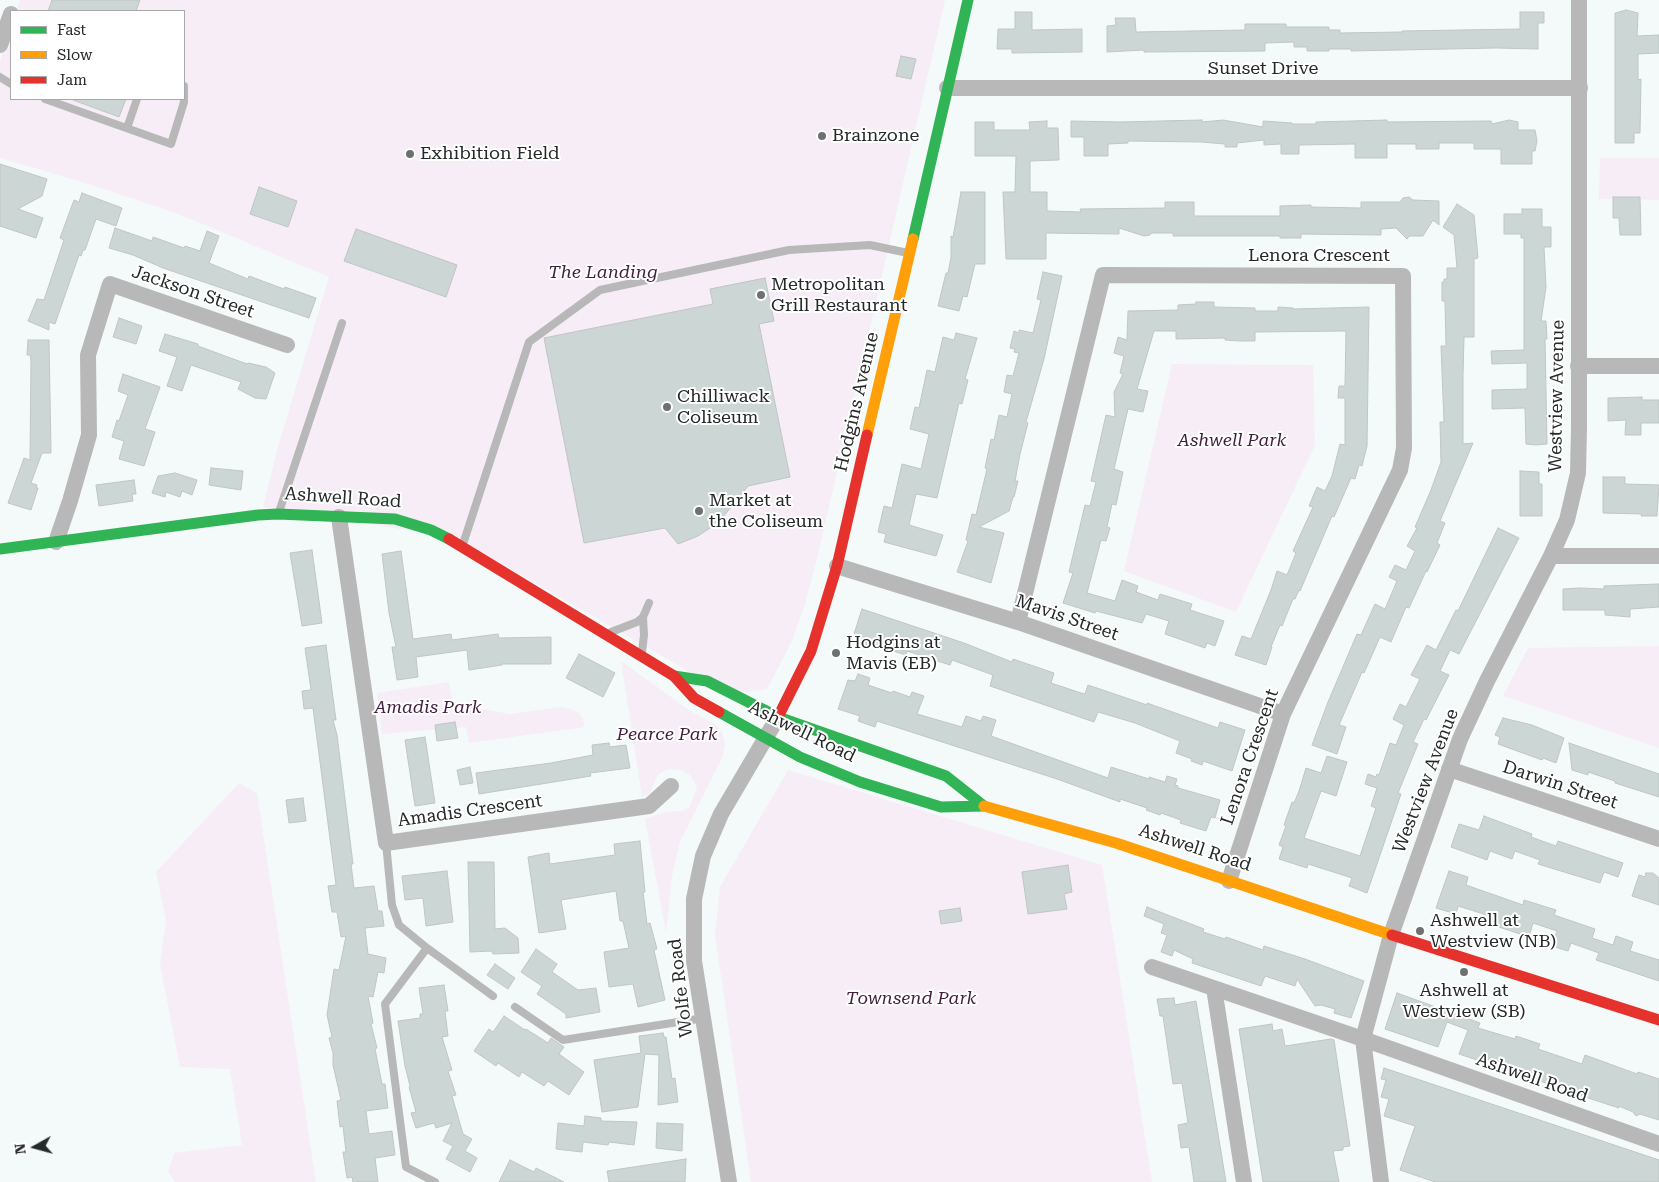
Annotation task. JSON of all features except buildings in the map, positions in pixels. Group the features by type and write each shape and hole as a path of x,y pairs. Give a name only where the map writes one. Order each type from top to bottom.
{"street":[{"name":"Hodgins Avenue","path":"778,717 811,651 837,566 968,0"},
{"name":"Westview Avenue","path":"1391,935 1460,740 1487,681 1551,556 1567,520 1578,473 1579,0"},
{"path":"0,45 10,18"},
{"name":"Sunset Drive","path":"947,88 1580,88"},
{"name":"Lenora Crescent","path":"1018,622 1103,275 1403,276 1404,448 1400,470 1282,714 1229,881"},
{"name":"Jackson Street","path":"56,542 89,435 88,355 110,284 287,345"},
{"path":"1578,366 1659,366"},
{"name":"Ashwell Road","path":"0,549 258,515 278,514 388,519 412,523 431,530 462,546 642,656 674,676 694,698 800,757 860,782 941,807 984,806 1116,843 1391,935 1659,1020"},
{"name":"Amadis Crescent","path":"340,517 386,843 649,806 670,786"},
{"path":"1551,556 1659,556"},
{"name":"Mavis Street","path":"837,566 1018,622 1282,714"},
{"name":"Ashwell Road","path":"674,676 707,680 778,717 946,776 984,806"},
{"name":"Wolfe Road","path":"729,1182 694,961 694,899 703,856 721,814 778,717"},
{"name":"Darwin Street","path":"1449,770 1659,839"},
{"path":"1381,1182 1363,1039 1391,935"},
{"name":"Ashwell Road","path":"1152,967 1363,1039 1659,1144"},
{"path":"1214,988 1244,1182"}],"lane":[{"path":"48,100 171,144 184,100"},
{"path":"128,128 137,100"},
{"path":"462,546 528,342 600,290 789,250 870,245 909,253"},
{"path":"278,514 342,322"},
{"path":"642,656 643,617 649,603"},
{"path":"606,634 637,622 643,617"},
{"path":"386,843 392,905 399,925 493,996"},
{"path":"427,948 385,1004 406,1167 435,1182"},
{"path":"515,1007 562,1040 704,1018"}],"green space":[{"name":"The Landing","path":"20,0 945,0 818,555 805,604 792,641 767,689 739,693 688,671 457,538 263,507 278,447 329,277 176,213 82,182 0,158 0,61 10,30 10,100 185,100 185,10 17,10"},
{"path":"1600,158 1659,158 1659,200 1599,199"},
{"name":"Ashwell Park","path":"1172,364 1313,365 1315,445 1236,612 1124,571"},
{"path":"1659,646 1659,748 1503,696 1528,648"},
{"name":"Pearce Park","path":"621,661 689,710 716,725 722,732 725,745 723,756 680,842 672,876 666,933 645,819 665,812 682,811 690,807 697,787 691,776 681,770 669,769 658,774 650,793 642,797"},
{"name":"Amadis Park","path":"449,682 453,704 510,714 561,707 572,709 579,713 585,727 469,743 466,727 382,734 377,693"},
{"name":"Townsend Park","path":"788,770 1102,865 1152,1182 751,1182 715,935 720,887"},
{"path":"239,783 257,793 316,1182 175,1182 168,1172 174,1153 242,1145 230,1069 180,1067 160,964 166,921 156,872"}],"traffic: fast":[{"path":"913,239 968,0"},
{"path":"0,549 258,515 278,514 395,519 431,530 449,539"},
{"path":"674,676 707,681 778,717 946,776 984,806"},
{"path":"719,712 800,757 860,782 941,807 984,806"}],"traffic: slow":[{"path":"867,435 913,239"},
{"path":"984,806 1116,843 1392,935"}],"traffic: jam":[{"path":"778,717 811,651 837,566 867,435"},
{"path":"449,539 674,676 694,698 719,712"},
{"path":"1392,935 1659,1020"}],"place":[{"name":"Brainzone","path":"822,136"},
{"name":"Exhibition Field","path":"410,154"},
{"name":"Metropolitan Grill Restaurant","path":"761,295"},
{"name":"Chilliwack Coliseum","path":"667,407"},
{"name":"Market at the Coliseum","path":"699,511"},
{"name":"Hodgins at Mavis (EB)","path":"836,653"},
{"name":"Ashwell at Westview (NB)","path":"1420,931"},
{"name":"Ashwell at Westview (SB)","path":"1464,972"}]}
